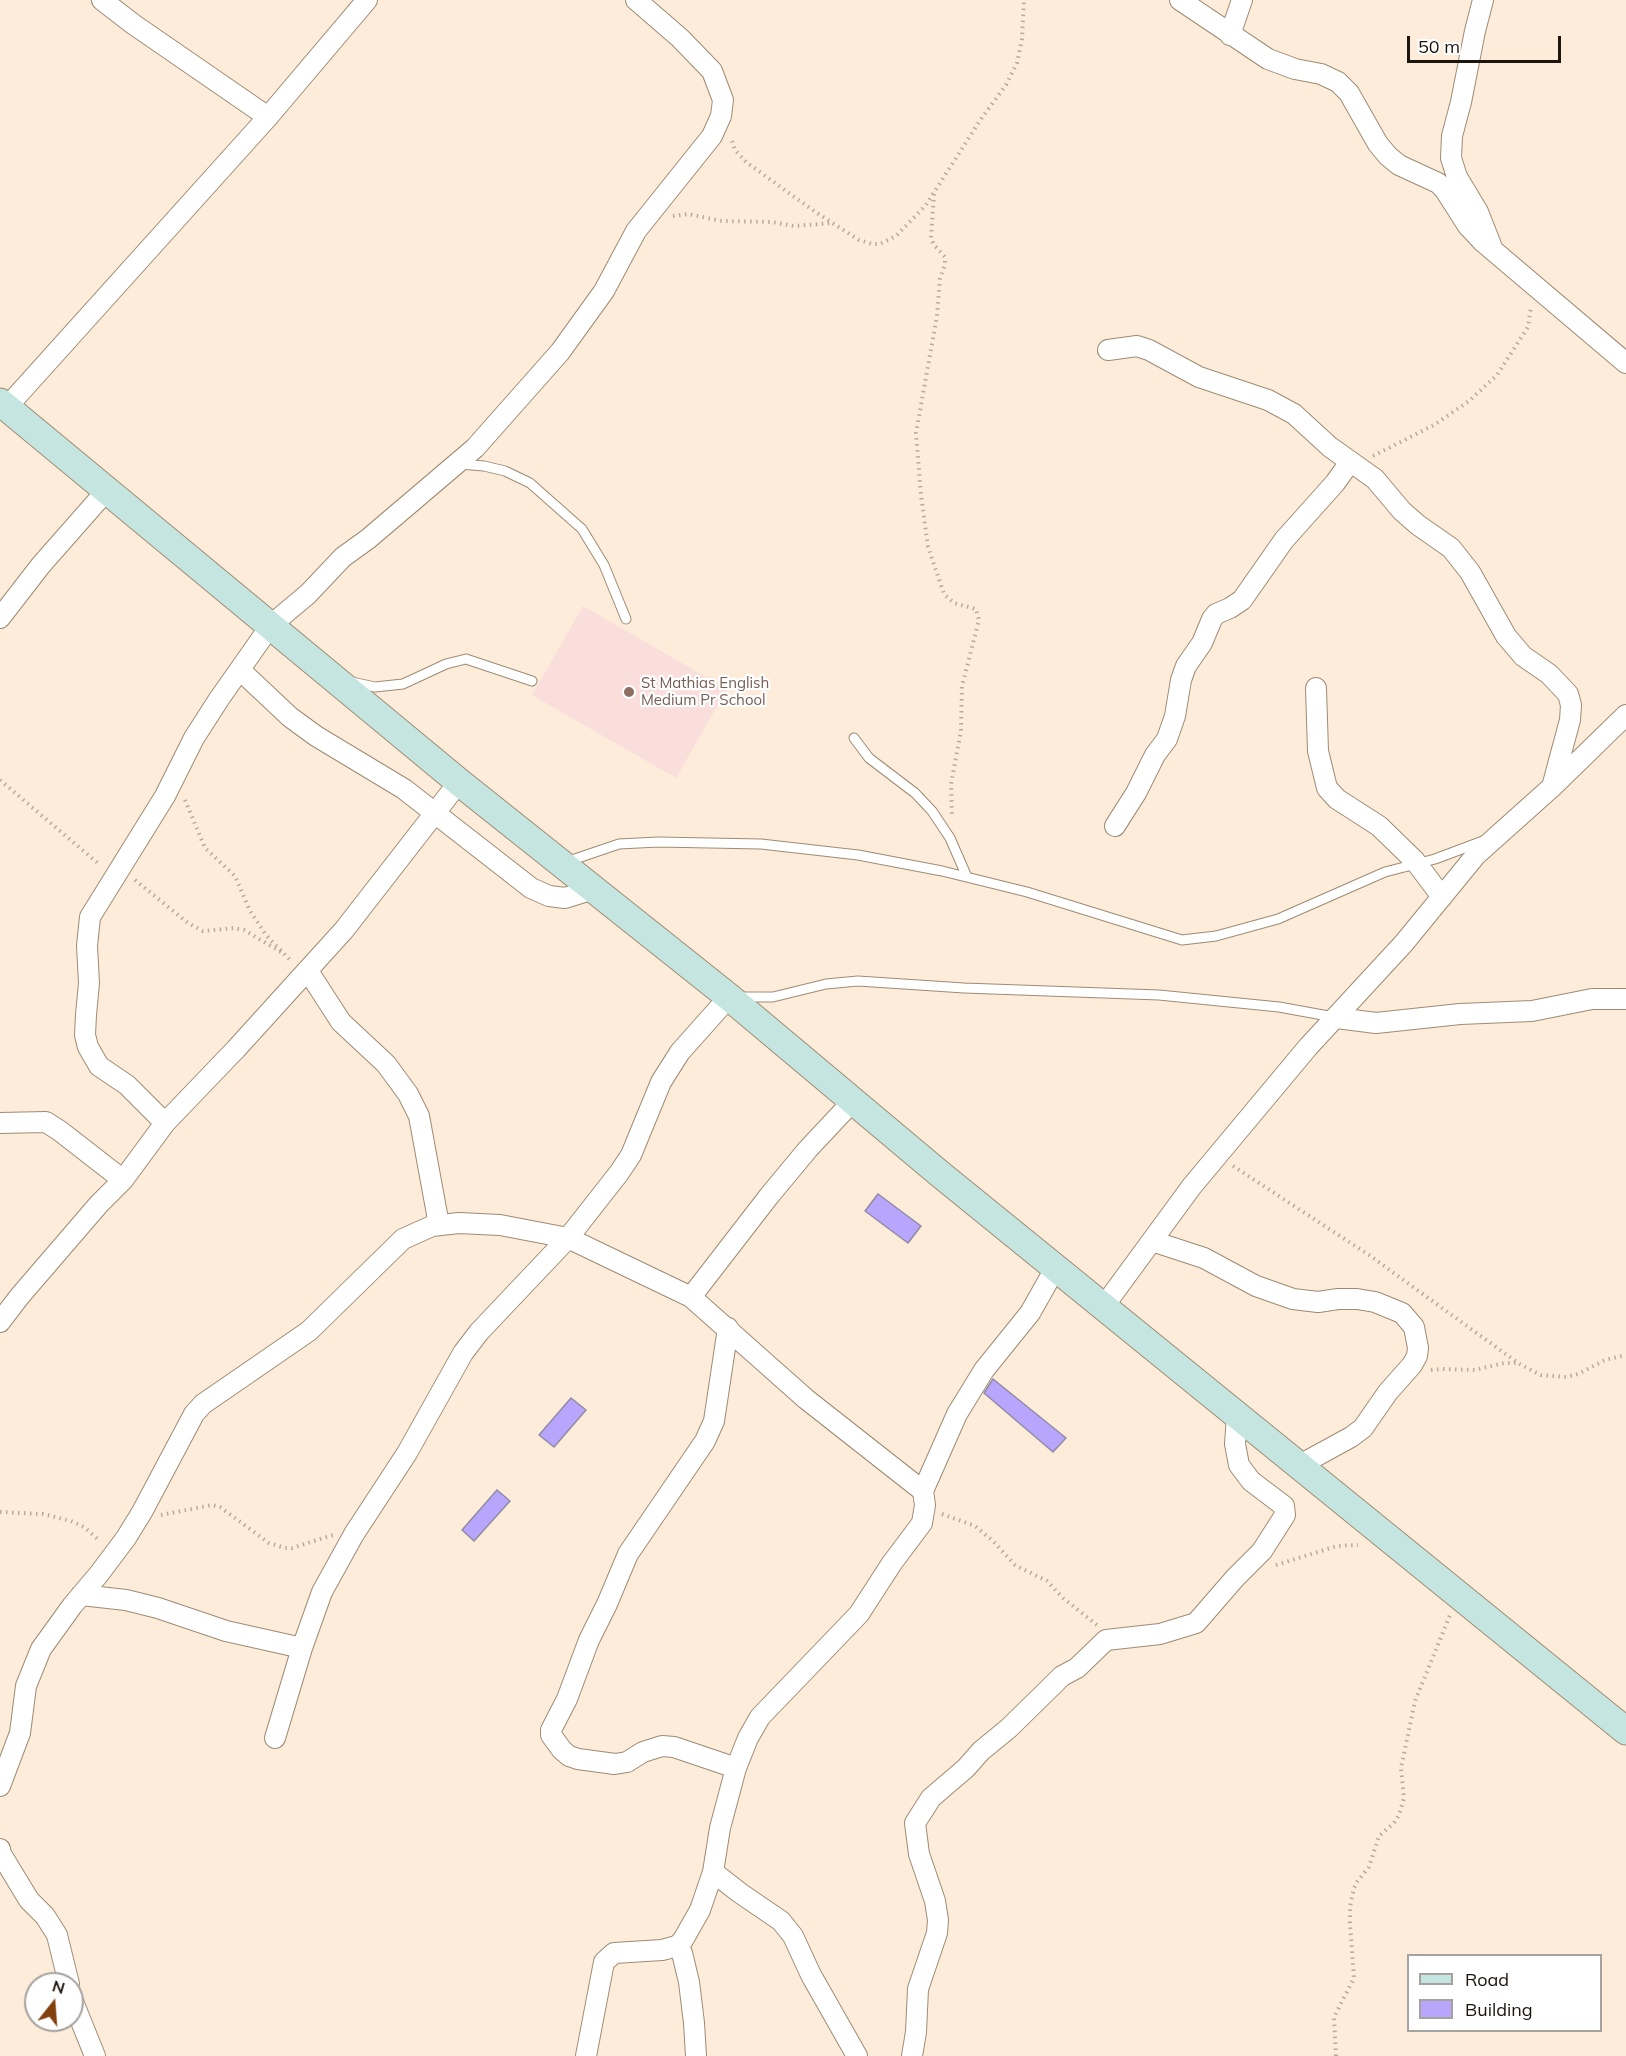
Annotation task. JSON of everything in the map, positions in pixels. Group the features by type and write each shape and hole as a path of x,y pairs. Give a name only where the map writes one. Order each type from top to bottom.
{"main road":[{"path":"3,405 459,782 729,997 940,1174 1626,1731"}],"street":[{"path":"102,0 268,117"},
{"path":"3,405 268,117 367,0"},
{"path":"1180,0 1268,59 1295,69 1321,74 1338,82 1349,93 1378,144 1388,156 1399,165 1438,183 1468,226 1493,250 1626,363"},
{"path":"1230,34 1242,0"},
{"path":"1482,0 1452,135 1451,158 1457,177 1478,212 1493,250"},
{"path":"165,1123 128,1085 99,1066 88,1047 86,1035 89,983 88,926 93,911 165,796 194,738 271,625 308,594 344,557 475,448 560,352 599,298 625,248 712,135 721,116 723,100 712,71 641,2"},
{"path":"1108,350 1137,346 1143,348 1199,377 1268,400 1294,414 1330,447 1375,479 1402,511 1418,525 1451,548 1470,572 1506,636 1523,656 1549,674 1568,694 1572,705 1570,720 1552,787"},
{"path":"1115,826 1136,793 1155,754 1167,740 1175,716 1181,680 1212,619 1216,614 1242,600 1284,540 1353,464"},
{"path":"0,618 41,565 107,490"},
{"path":"240,670 290,717 316,736 404,789 531,888 549,896 565,898 594,889"},
{"path":"1316,688 1318,751 1327,788 1337,799 1379,826 1417,863 1442,897"},
{"path":"1104,1306 1192,1186 1308,1047 1404,943 1476,855 1552,787 1626,715"},
{"path":"0,1322 55,1255 123,1180 165,1123 344,930 459,782"},
{"path":"306,972 341,1022 386,1064 400,1080 408,1094 419,1116 439,1225"},
{"path":"275,1738 302,1648 322,1592 354,1534 407,1452 463,1353 479,1332 568,1238 631,1155 661,1082 680,1052 729,997"},
{"path":"1337,1018 1376,1023 1460,1014 1532,1011 1592,999 1626,999"},
{"path":"691,1297 782,1181 853,1101"},
{"path":"0,1123 46,1122 123,1180"},
{"path":"0,1786 20,1733 26,1686 41,1649 114,1554 142,1512 194,1414 203,1404 309,1331 403,1239 432,1226 459,1223 500,1226 568,1238 691,1297 806,1399 924,1498"},
{"path":"1152,1241 1204,1258 1256,1286 1293,1299 1318,1302 1358,1299 1376,1302 1402,1313 1414,1327 1417,1356 1363,1428 1298,1466"},
{"path":"586,2056 604,1962 614,1953 662,1950 677,1946 683,1940 700,1910 713,1872 720,1828 735,1768 759,1717 859,1614 892,1563 922,1523 924,1498 962,1406 984,1370 1030,1312 1056,1267"},
{"path":"728,1328 714,1421 705,1441 628,1554 550,1735 569,1756 578,1759 615,1764 627,1762 643,1752 662,1746 674,1747 735,1768"},
{"path":"912,2056 916,2032 918,1989 937,1934 938,1920 935,1901 919,1854 915,1823 931,1798 1009,1728 1062,1676 1077,1668 1106,1640 1160,1634 1196,1623 1262,1551 1285,1515 1284,1506 1251,1481 1239,1465 1235,1444 1237,1416"},
{"path":"81,1595 126,1600 158,1608 226,1631 302,1648"},
{"path":"0,1849 29,1900 45,1916 57,1935 66,1972"},
{"path":"713,1872 781,1921 793,1936 857,2056"},
{"path":"677,1946 682,1953 689,1982 696,2056"},
{"path":"84,2029 95,2056"}],"lane":[{"path":"457,464 484,466 505,471 530,483 582,529 604,564 626,619"},
{"path":"334,678 375,687 403,684 446,664 466,658 532,681"},
{"path":"854,738 869,758 915,793 932,811 950,838 967,877"},
{"path":"562,864 619,844 658,842 761,844 858,855 967,877 1027,892 1182,940 1215,936 1278,919 1363,880 1435,859 1499,834"},
{"path":"729,997 773,997 826,984 858,981 964,988 1159,995 1217,1002 1250,1003 1337,1018"}],"path":[{"path":"721,116 735,150 746,162 859,240 880,244 896,236 926,205 981,119 1006,85 1017,63 1022,39 1024,0"},
{"path":"934,194 931,238 945,257 916,433 921,495 928,547 944,594 954,603 976,609 979,620 962,686 961,731 951,784 953,808 950,838"},
{"path":"652,212 668,217 688,214 722,221 772,222 794,226 833,223"},
{"path":"1353,464 1434,425 1469,401 1497,375 1528,327 1532,312 1526,277"},
{"path":"177,772 186,805 205,848 235,876 250,911 266,935 306,972"},
{"path":"0,780 117,872 188,923 202,931 234,928 244,930 284,954"},
{"path":"1216,1157 1252,1177 1328,1231 1369,1256 1518,1363 1541,1375 1566,1377 1578,1374 1605,1360 1626,1355"},
{"path":"1403,1375 1441,1369 1474,1370 1504,1363 1518,1363"},
{"path":"924,1498 950,1518 975,1526 993,1541 1015,1565 1047,1581 1071,1605 1114,1638"},
{"path":"142,1512 168,1514 212,1505 231,1514 269,1543 285,1548 292,1548 332,1535 354,1534"},
{"path":"0,1512 43,1514 71,1521 84,1527 114,1554"},
{"path":"1269,1567 1346,1545 1402,1550"},
{"path":"1336,2056 1334,2017 1354,1978 1350,1908 1354,1888 1369,1867 1379,1836 1394,1823 1399,1815 1404,1798 1401,1768 1414,1701 1458,1595"}],"shaded area":[{"name":"St Mathias English Medium Pr School","path":"583,606 727,689 676,778 532,695"}],"building":[{"path":"878,1194 921,1226 908,1243 865,1211"},
{"path":"993,1379 1066,1438 1053,1452 984,1393"},
{"path":"571,1398 586,1410 554,1447 539,1435"},
{"path":"497,1490 510,1501 474,1541 462,1530"}],"place":[{"name":"St Mathias English Medium Pr School","path":"629,692"}]}
